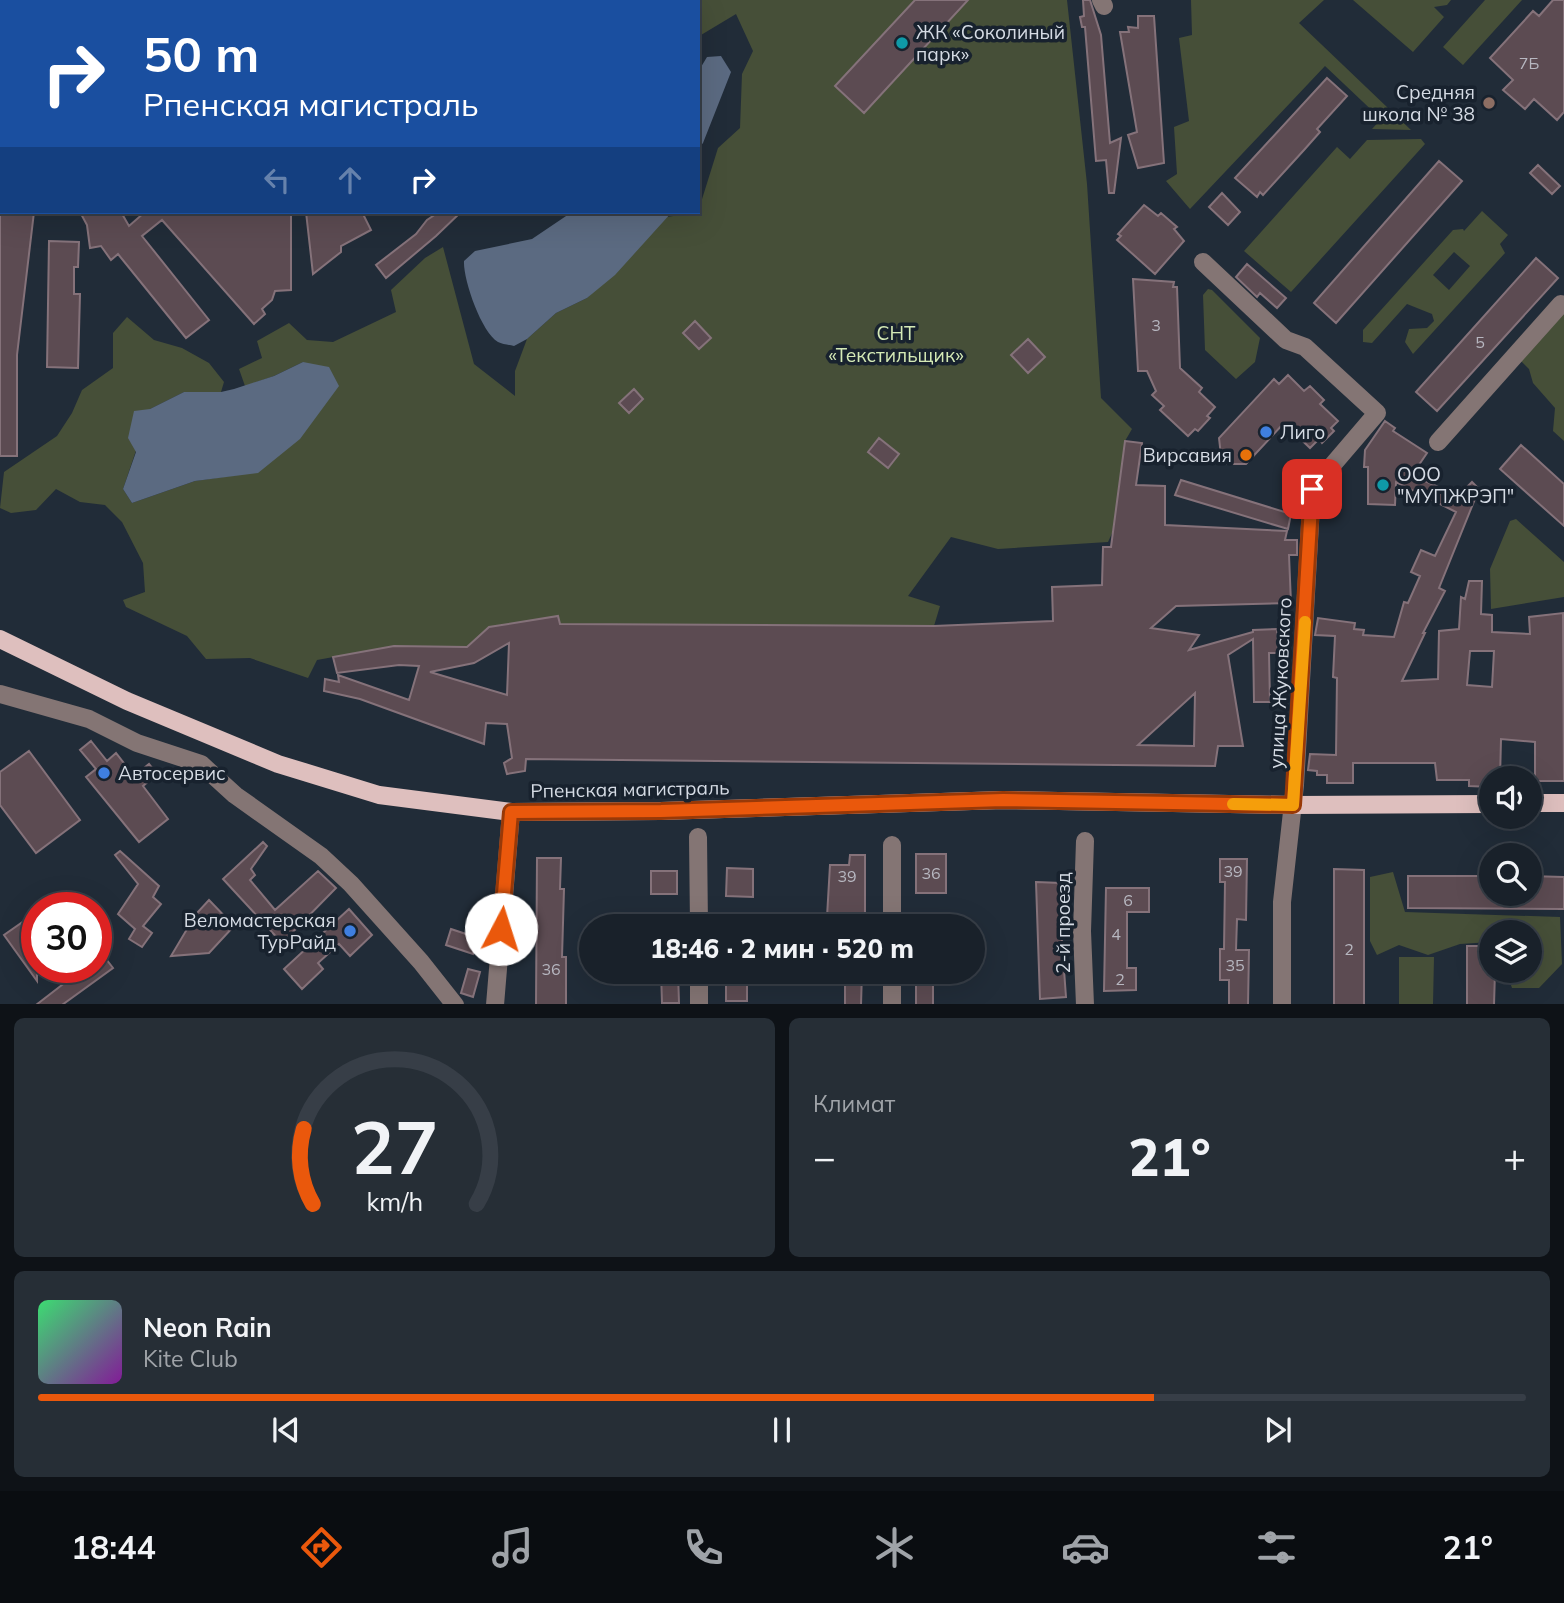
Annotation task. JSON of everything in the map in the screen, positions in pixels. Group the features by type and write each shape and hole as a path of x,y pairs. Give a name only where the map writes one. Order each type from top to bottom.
{"main road":[{"name":"Рпенская магистраль","path":"0,639 127,701 278,764 379,795 511,812 661,811 1003,800 1293,805 1479,804"},
{"path":"1542,803 1564,803"}],"street":[{"name":"улица Жуковского","path":"1203,262 1286,340 1305,347 1377,413 1312,489 1293,805 1282,902 1282,1004"},
{"path":"1438,442 1561,304 1564,304"},
{"path":"0,694 89,719 136,743 201,764 235,795 321,856 351,884 455,1004"},
{"path":"495,1004 511,812"},
{"path":"698,837 699,914"},
{"name":"2-й проезд","path":"1085,841 1082,931 1085,1004"},
{"path":"892,845 892,914"},
{"path":"699,984 699,1004"},
{"path":"892,984 892,1004"}],"green space":[{"name":"СНТ «Текстильщик»","path":"700,0 1067,0 1087,184 1101,398 1132,429 1125,441 1114,529 1108,542 998,549 951,537 908,596 940,606 934,626 560,624 558,616 489,627 467,647 394,646 317,660 308,678 250,658 206,659 187,636 126,607 123,600 145,592 143,563 122,522 105,505 80,502 56,489 36,510 11,513 0,508 4,472 57,436 72,413 82,390 113,368 113,333 127,317 154,340 182,348 209,363 224,382 221,392 184,392 150,409 123,489 132,503 195,481 258,472 303,362 245,386 239,369 262,358 257,341 289,323 307,340 333,342 396,312 391,290 425,258 443,247 474,364 515,396 515,371 527,339 556,313 587,298 667,217 700,214 700,206 718,148 740,128 742,74 753,51 736,14 701,35"},
{"path":"1191,0 1324,0 1299,23 1411,130 1372,129 1381,119 1325,66 1190,209 1166,181 1177,174 1174,127 1189,121 1179,38 1192,35"},
{"path":"1353,0 1451,0 1447,5 1434,7 1444,17 1413,52"},
{"path":"1485,0 1522,0 1463,65 1443,47"},
{"path":"1421,139 1425,144 1291,292 1244,251 1337,147 1350,159 1367,140"},
{"path":"1482,211 1508,235 1500,244 1505,253 1413,354 1405,342 1409,329 1427,328 1434,321 1432,314 1407,304 1372,343 1363,342 1363,330 1453,230 1464,231","holes":["1454,252 1470,266 1449,290 1433,275"]},
{"path":"1208,289 1260,338 1255,362 1236,379 1205,350 1203,295"},
{"path":"1564,313 1564,441 1553,431 1555,408 1533,383 1529,369 1520,360"},
{"path":"1516,519 1564,562 1564,597 1491,609 1490,569 1510,521"},
{"path":"1393,872 1405,912 1560,917 1562,964 1539,988 1512,988 1510,983 1542,983 1542,920 1479,920 1479,943 1460,944 1428,955 1399,945 1377,955 1370,941 1370,877"},
{"path":"1399,957 1434,957 1433,1004 1399,1004"}],"water":[{"path":"721,56 731,72 700,147 700,69 707,57"},
{"path":"569,214 670,214 615,275 587,298 556,313 527,339 514,346 498,342 485,328 466,280 464,261 475,251 532,239"},
{"path":"303,362 329,367 339,386 300,439 258,473 195,481 132,503 123,489 136,452 128,438 134,411 150,409 184,392 221,392 234,389 274,376"}],"building":[{"name":"ЖК «Соколиный парк»","path":"915,0 968,0 864,113 835,86"},
{"path":"1083,0 1090,0 1101,35 1110,143 1121,138 1114,193 1109,193 1106,160 1096,161 1085,27 1082,27 1080,17 1084,16"},
{"path":"1553,0 1564,0 1564,112 1557,120 1534,99 1525,109 1503,90 1513,80 1490,58 1533,11 1539,16"},
{"path":"1138,16 1154,16 1164,163 1138,168 1128,135 1137,132 1120,32 1129,32 1128,27 1138,28"},
{"path":"1327,78 1347,96 1317,129 1320,132 1304,150 1263,195 1260,192 1257,197 1235,178"},
{"path":"1439,161 1462,181 1336,323 1314,303"},
{"path":"1538,165 1560,186 1552,194 1530,173"},
{"path":"1222,193 1240,212 1228,225 1209,207"},
{"path":"1144,205 1158,216 1161,213 1177,227 1174,229 1184,241 1155,274 1117,240 1121,236 1118,234"},
{"path":"0,214 34,214 17,355 17,456 0,456"},
{"path":"81,214 122,214 129,226 143,214 291,214 291,290 275,291 272,300 262,309 265,314 254,324 162,220 142,236 209,320 186,338 118,254 111,260 101,246 90,248 87,225"},
{"path":"306,214 363,214 371,230 341,246 341,252 313,274"},
{"path":"436,214 459,214 386,278 376,265 416,234 427,220"},
{"path":"49,241 79,242 78,267 74,267 74,294 80,294 78,368 47,367"},
{"path":"1536,258 1558,278 1437,411 1416,392"},
{"path":"1247,264 1286,298 1277,308 1260,293 1257,297 1236,277"},
{"path":"1133,279 1174,282 1173,287 1177,287 1180,368 1202,388 1199,392 1215,407 1207,416 1210,418 1198,431 1195,429 1188,436 1160,410 1164,406 1152,395 1156,391 1147,371 1138,371"},
{"path":"695,321 711,338 699,349 683,333"},
{"path":"1028,339 1045,357 1028,373 1011,355"},
{"path":"1288,375 1304,391 1310,386 1324,400 1320,404 1338,421 1331,428 1334,431 1322,443 1319,439 1310,448 1284,423 1246,464 1222,464 1219,438 1274,379 1279,384"},
{"path":"634,389 643,399 629,413 619,403"},
{"path":"1385,421 1395,428 1393,431 1427,453 1412,475 1458,496 1472,482 1479,489 1439,588 1445,591 1402,681 1438,679 1439,631 1459,629 1461,597 1465,599 1469,581 1482,581 1481,614 1492,615 1492,632 1530,634 1529,617 1563,613 1564,781 1542,781 1542,766 1535,766 1535,742 1501,739 1500,766 1479,766 1479,786 1469,786 1469,780 1437,780 1435,763 1353,763 1353,783 1327,783 1327,775 1317,775 1317,771 1308,770 1310,754 1336,755 1337,678 1333,677 1335,636 1315,635 1318,618 1355,623 1354,629 1364,630 1363,635 1394,637 1404,602 1408,603 1420,576 1411,572 1421,550 1435,556 1456,512 1396,482 1395,505 1368,504 1368,467 1364,467 1365,450","holes":["1470,651 1494,651 1492,687 1467,685"]},
{"path":"879,438 899,454 888,468 868,452"},
{"path":"1125,441 1142,443 1136,485 1165,486 1165,525 1287,531 1285,540 1297,540 1297,555 1289,555 1291,603 1176,606 1151,628 1199,635 1189,650 1253,630 1277,629 1278,653 1269,653 1270,702 1254,702 1253,639 1228,655 1243,746 1218,746 1215,766 526,759 525,771 507,774 504,763 512,758 507,724 486,723 484,744 360,699 324,691 325,679 339,682 338,675 409,700 419,666 399,665 337,673 333,657 394,646 467,647 489,627 558,616 560,624 934,626 1053,621 1052,587 1102,585 1103,547 1111,547","holes":["509,643 507,695 430,672 474,663","1195,693 1194,746 1138,745"]},
{"path":"1521,445 1564,484 1564,526 1500,469"},
{"path":"1181,480 1291,514 1288,529 1175,495"},
{"path":"91,741 107,761 116,753 134,776 149,764 157,774 143,786 168,819 139,842 86,777 96,769 80,750"},
{"path":"29,751 80,820 36,853 0,805 0,772"},
{"path":"263,842 267,846 251,869 255,875 250,880 275,910 318,871 336,888 282,943 223,879"},
{"path":"120,851 159,886 153,897 161,904 143,926 152,933 142,947 129,939 135,929 118,914 138,884 115,855"},
{"path":"916,854 946,854 946,893 916,893"},
{"path":"850,855 865,855 865,914 827,914 830,865 849,865"},
{"path":"537,858 561,858 560,889 564,889 562,957 566,957 566,1004 536,1004"},
{"path":"1220,859 1247,859 1246,920 1237,919 1236,950 1249,950 1248,1004 1229,1004 1229,980 1220,980 1220,949 1224,949 1225,882 1220,882"},
{"path":"727,868 753,869 753,897 726,896"},
{"path":"1334,869 1364,870 1364,1004 1334,1004"},
{"path":"651,871 677,871 677,894 651,894"},
{"path":"1408,876 1479,876 1479,906 1542,906 1542,876 1564,877 1564,909 1408,908"},
{"path":"1036,882 1061,883 1060,915 1066,997 1040,999"},
{"path":"1106,888 1149,888 1149,912 1127,912 1127,968 1136,968 1136,990 1104,991"},
{"path":"209,900 234,926 209,953 171,956 196,914"},
{"path":"349,909 372,935 350,956 339,944 318,963 323,969 302,989 284,969"},
{"path":"21,923 21,959 4,935"},
{"path":"451,929 478,938 473,954 446,945"},
{"path":"1467,946 1479,946 1479,983 1495,983 1494,1004 1467,1004"},
{"path":"468,969 480,972 473,997 461,993"},
{"path":"65,983 92,983 63,1004 37,1004"},
{"path":"661,984 678,984 679,1003 662,1003"},
{"path":"726,984 747,984 747,1001 726,1001"},
{"path":"845,984 862,984 861,1004 845,1004"},
{"path":"916,984 933,984 933,1004 916,1004"}],"slow traffic":[{"path":"1233,804 1293,805 1305,622"}],"place":[{"name":"ЖК «Соколиный парк»","path":"902,43"},
{"name":"Средняя школа № 38","path":"1489,103"},
{"name":"Лиго","path":"1266,432"},
{"name":"Вирсавия","path":"1246,455"},
{"name":"ООО \"МУПЖРЭП\"","path":"1383,485"},
{"name":"Автосервис","path":"104,773"},
{"name":"Веломастерская ТурРайд","path":"350,931"}],"route":[{"path":"501,929 511,812 661,811 1003,800 1293,805 1312,489"}]}
